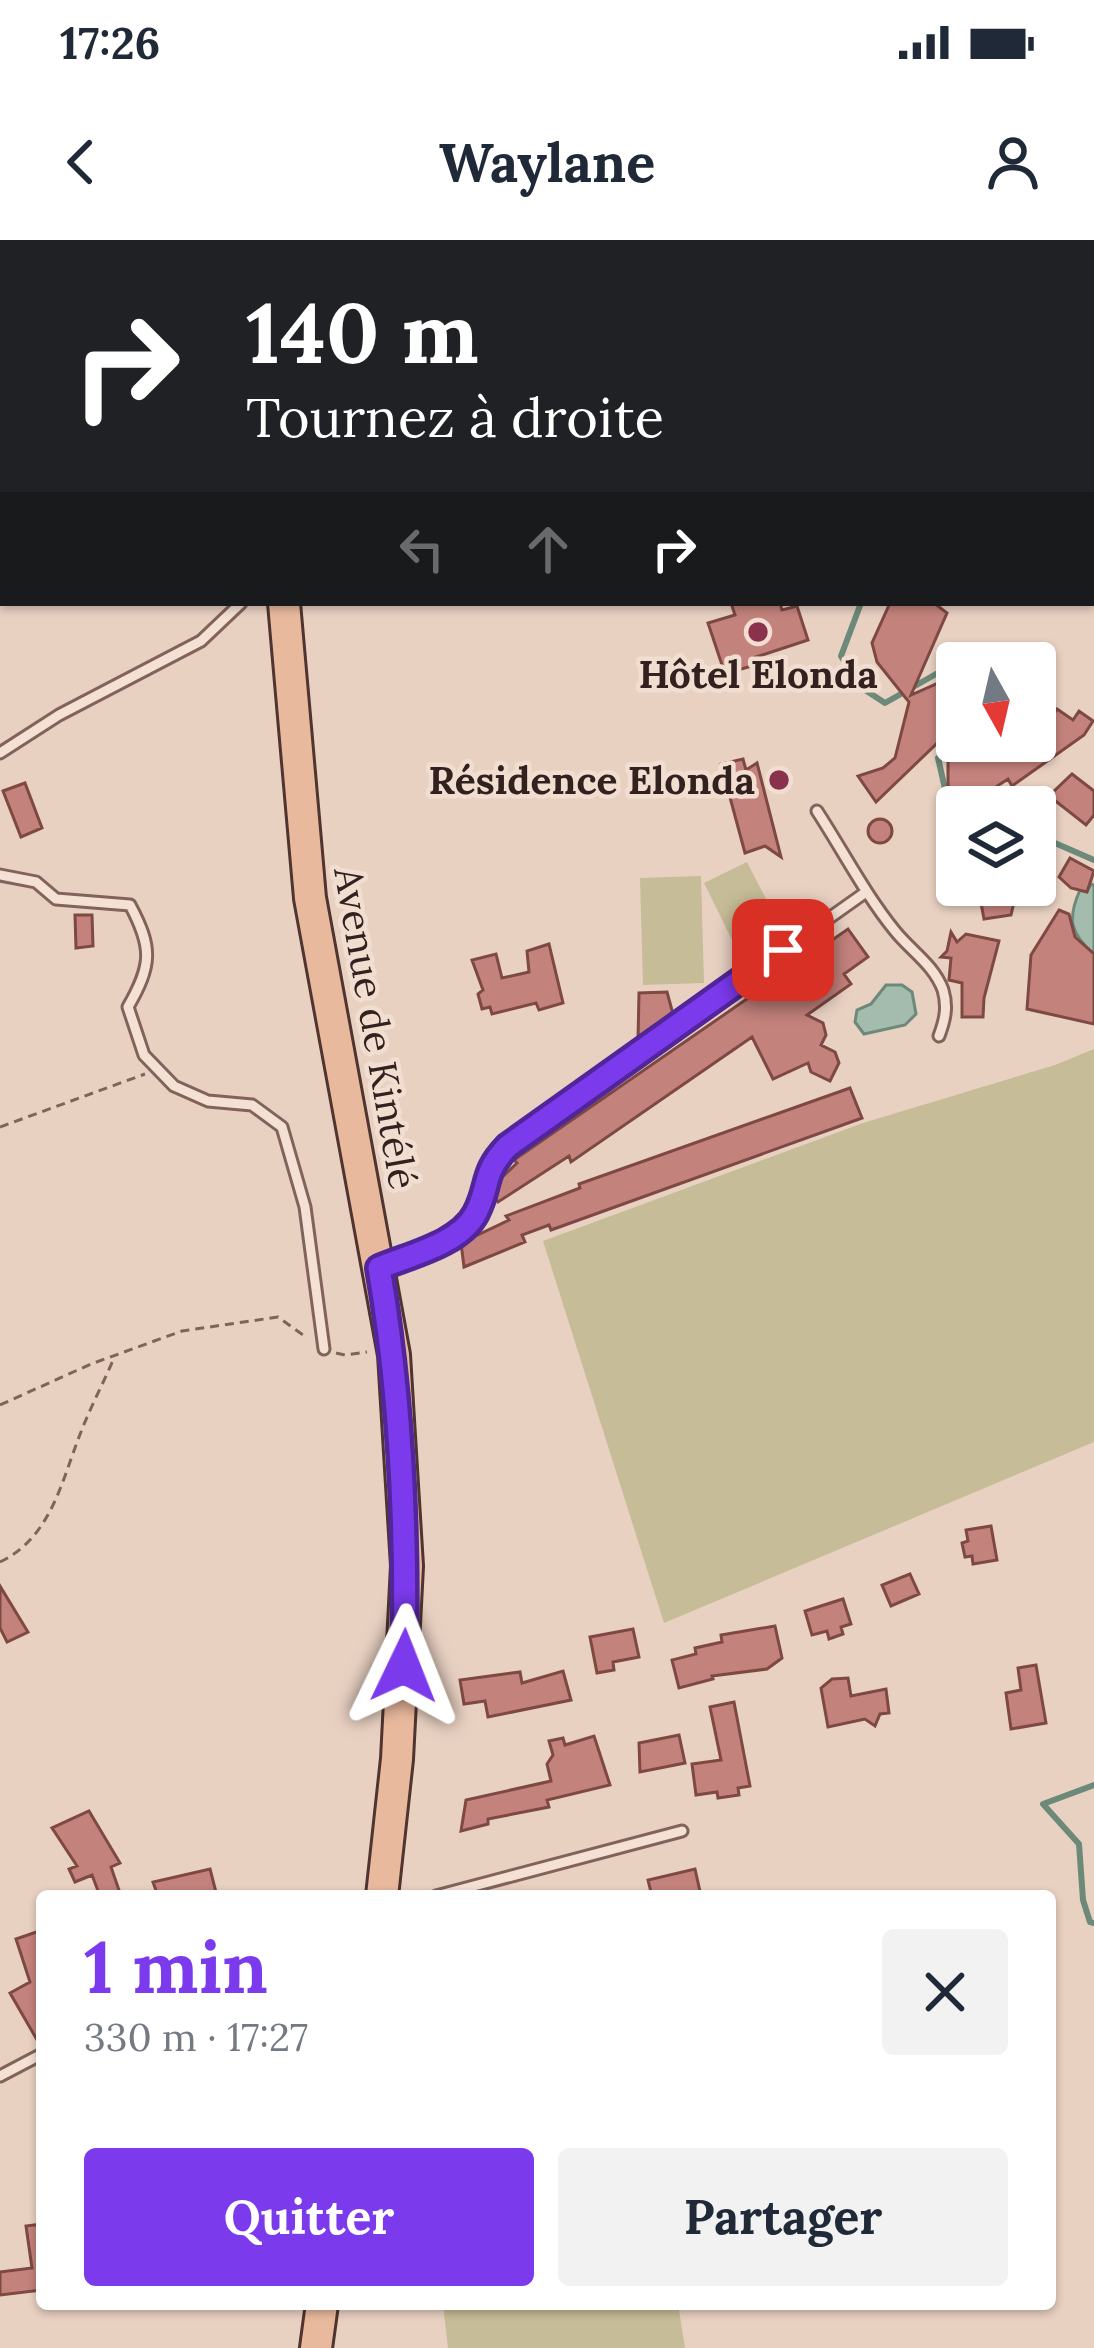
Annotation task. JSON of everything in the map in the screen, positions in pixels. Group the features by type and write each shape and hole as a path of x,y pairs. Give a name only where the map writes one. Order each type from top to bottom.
{"main road":[{"name":"Avenue de Kintélé","path":"284,606 310,898 394,1355 406,1566 399,1736 383,1890"},
{"path":"316,2348 321,2310"}],"lane":[{"path":"0,753 59,715 201,641 238,606"},
{"path":"817,811 866,892 930,967 943,990 947,1015 939,1036"},
{"path":"0,874 36,882 56,899 130,905 148,939 141,984 128,1007 144,1055 174,1086 208,1101 252,1105 282,1127 305,1207 324,1349"},
{"path":"379,1268 460,1232 479,1207 490,1164 508,1146 866,892"},
{"path":"459,1890 682,1831"},
{"path":"0,2076 36,2057"}],"path":[{"path":"0,1127 158,1069"},
{"path":"0,1405 182,1331 265,1318 278,1317 324,1349 345,1355 364,1351 394,1355"},
{"path":"0,1562 22,1550 58,1499 115,1356"}],"shaded area":[{"path":"747,862 783,932 739,954 704,883"},
{"path":"701,876 704,983 643,985 640,878"},
{"path":"1091,884 1094,954 1080,939 1072,917 1080,890 1087,892"},
{"path":"886,985 902,985 912,992 916,1014 905,1025 864,1034 855,1022 857,1010 871,1004"},
{"path":"1094,1049 1094,1442 664,1623 543,1241 863,1123"},
{"path":"444,2310 679,2310 685,2348 448,2348"}],"building":[{"name":"Hôtel Elonda","path":"732,606 781,606 782,610 797,606 808,640 753,658 755,665 725,674 708,623 735,615"},
{"path":"889,606 938,606 947,613 911,695 936,684 936,744 876,802 858,776 883,768 895,758 909,702 877,662 872,643"},
{"path":"1056,710 1073,720 1079,711 1093,721 1084,735 1056,755"},
{"path":"743,759 746,770 757,763 781,857 765,846 745,853 721,764"},
{"path":"948,762 1046,762 1012,786 1008,779 997,786 948,786"},
{"path":"1072,774 1094,791 1094,815 1086,825 1056,801 1056,789"},
{"path":"25,783 42,828 21,837 3,791"},
{"path":"875,819 885,819 892,831 885,843 875,843 868,836 868,826"},
{"path":"1070,858 1094,871 1087,892 1071,888 1059,877"},
{"path":"982,906 1013,906 1011,915 984,919"},
{"path":"1059,910 1069,914 1075,937 1094,954 1094,1024 1027,1009 1031,955"},
{"path":"75,915 92,915 93,946 76,948"},
{"path":"848,929 868,957 844,974 851,984 807,1015 823,1023 826,1035 821,1045 835,1052 839,1063 830,1081 811,1072 808,1063 773,1079 752,1037 571,1162 569,1156 498,1202 493,1194 496,1183 517,1163 514,1160"},
{"path":"951,932 957,942 966,934 999,941 983,1017 962,1017 962,983 949,980 951,958 941,957"},
{"path":"549,944 563,1003 539,1010 536,1003 492,1014 490,1007 482,1009 478,994 483,990 472,960 496,954 502,978 529,972 527,951"},
{"path":"667,992 673,1014 638,1040 639,993"},
{"path":"850,1088 862,1118 551,1230 549,1225 522,1235 525,1242 464,1267 461,1243 509,1220 506,1216 580,1188 579,1184"},
{"path":"991,1526 997,1560 973,1564 972,1556 965,1557 962,1543 968,1541 966,1530"},
{"path":"910,1574 919,1594 891,1606 882,1585"},
{"path":"0,1586 28,1632 7,1642 0,1628"},
{"path":"843,1599 851,1624 841,1627 843,1634 829,1639 827,1631 812,1635 805,1611"},
{"path":"775,1626 782,1658 767,1669 712,1676 679,1688 672,1660 722,1642 721,1635"},
{"path":"633,1629 639,1657 613,1662 614,1670 597,1673 590,1637"},
{"path":"1036,1665 1046,1723 1011,1729 1006,1693 1021,1690 1018,1668"},
{"path":"563,1671 571,1700 488,1717 485,1701 464,1704 460,1680 520,1672 522,1683"},
{"path":"848,1678 851,1696 886,1689 889,1713 880,1714 875,1726 865,1719 828,1727 821,1688 832,1679"},
{"path":"734,1702 750,1786 738,1788 739,1795 696,1795 692,1764 721,1760 710,1707"},
{"path":"679,1735 685,1763 640,1772 639,1743"},
{"path":"594,1736 610,1785 547,1800 549,1807 488,1819 488,1824 461,1831 466,1800 551,1781 549,1741 563,1738 565,1745"},
{"path":"89,1811 120,1863 111,1867 119,1890 98,1890 92,1875 75,1882 69,1869 77,1866 52,1828"},
{"path":"210,1869 215,1890 156,1890 153,1882"},
{"path":"695,1869 700,1890 650,1890 648,1880"},
{"path":"36,1932 36,2038 10,1993 30,1982 16,1939"},
{"path":"36,2225 36,2291 0,2295 0,2272 32,2268 26,2226"}],"waterway":[{"path":"860,606 841,656 859,686 885,703 936,674"},
{"path":"939,762 944,786"},
{"path":"1056,843 1094,860"},
{"path":"1094,1785 1043,1804 1079,1844 1083,1900 1094,1923"}],"place":[{"name":"Hôtel Elonda","path":"758,632"},
{"name":"Résidence Elonda","path":"779,780"}],"route":[{"path":"404,1666 406,1566 400,1450 394,1355 379,1268 460,1232 479,1207 490,1164 508,1146 783,950"}]}
